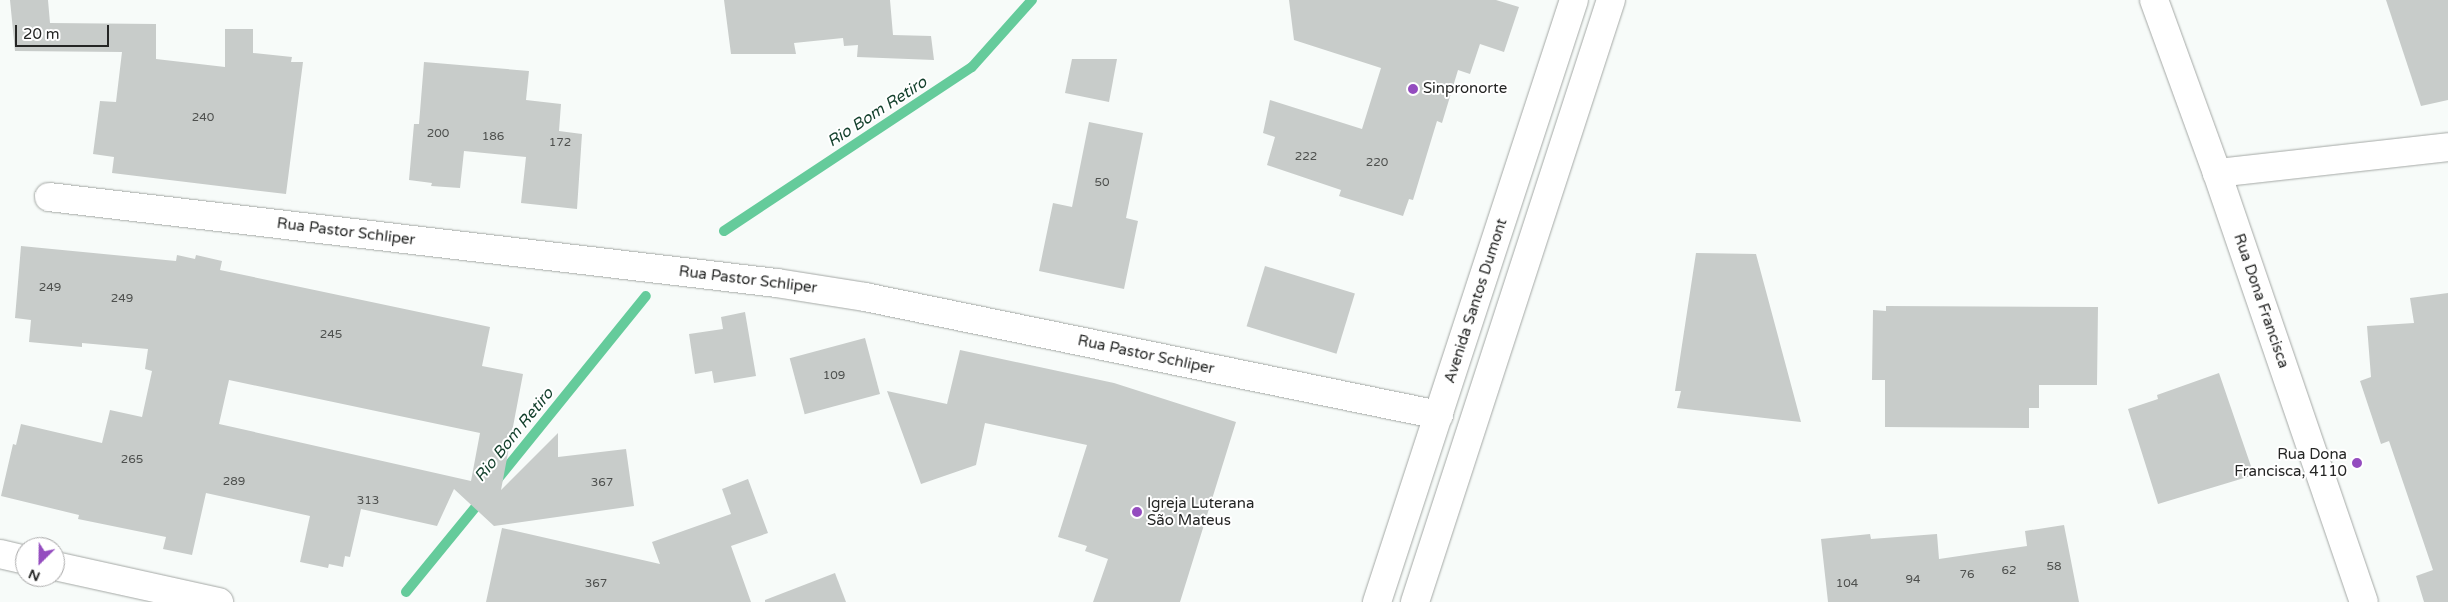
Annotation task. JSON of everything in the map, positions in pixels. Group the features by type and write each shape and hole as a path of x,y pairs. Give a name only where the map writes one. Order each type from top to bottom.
{"main road":[{"name":"Avenida Santos Dumont","path":"1378,602 1574,0"},
{"path":"1415,602 1611,0"},
{"name":"Rua Dona Francisca","path":"2154,0 2217,173 2362,602"},
{"path":"2217,173 2448,147"},
{"name":"Rua Pastor Schliper","path":"49,196 816,289 865,297 1439,415"},
{"path":"0,554 15,558"},
{"path":"65,570 135,594 219,602"}],"building":[{"path":"10,0 48,0 50,23 156,24 156,59 225,67 225,29 253,29 253,53 292,57 291,62 303,62 286,194 112,173 114,157 93,154 100,101 116,102 122,52 15,51"},
{"path":"724,0 890,0 893,35 931,36 934,60 857,57 858,45 844,46 843,38 794,43 796,54 731,54"},
{"path":"1289,0 1496,0 1519,7 1504,52 1480,44 1470,74 1458,70 1442,123 1437,121 1413,200 1409,199 1403,216 1339,196 1341,190 1267,165 1275,137 1263,133 1270,100 1362,129 1381,68 1294,40"},
{"path":"2386,0 2448,0 2448,100 2421,106"},
{"path":"1072,59 1117,59 1109,102 1065,93"},
{"path":"424,62 529,71 526,100 561,104 559,131 582,134 577,209 521,203 526,157 464,151 460,188 431,186 432,183 409,180 414,124 419,124"},
{"path":"1089,122 1143,133 1126,218 1138,221 1124,289 1039,271 1053,203 1072,207"},
{"path":"21,246 176,261 177,255 195,259 196,255 222,261 220,270 490,327 482,366 523,374 501,490 558,433 558,457 626,449 634,506 494,526 454,489 437,526 361,509 350,557 345,556 343,567 329,564 328,568 300,562 310,516 206,493 192,555 163,549 166,537 78,519 79,515 1,496 13,444 16,445 21,424 102,443 110,410 142,417 152,371 145,369 148,349 82,343 82,347 29,342 31,320 15,318","holes":["229,380 480,433 471,481 219,424"]},
{"path":"1696,253 1756,254 1801,422 1677,408 1681,391 1675,391"},
{"path":"1265,266 1355,293 1336,354 1247,326"},
{"path":"2448,293 2448,602 2424,602 2416,576 2433,570 2389,441 2381,444 2360,381 2371,377 2367,326 2414,323 2410,298"},
{"path":"1886,306 2098,307 2097,385 2039,385 2039,408 2029,408 2029,428 1885,427 1885,380 1872,380 1873,310 1886,311"},
{"path":"745,312 756,376 714,383 712,371 695,374 689,334 723,329 721,317"},
{"path":"865,338 880,394 805,414 790,358"},
{"path":"960,350 1114,383 1236,422 1180,602 1093,602 1108,559 1085,551 1087,546 1058,537 1087,445 985,423 976,465 921,484 887,391 947,404"},
{"path":"2219,373 2254,475 2158,504 2128,409 2158,399 2157,395"},
{"path":"748,479 768,533 731,546 751,602 486,602 502,528 660,564 652,542 731,514 722,489"},
{"path":"2064,525 2079,602 1828,602 1821,539 1870,534 1871,539 1937,534 1939,559 2027,546 2025,531"},
{"path":"835,573 846,602 765,602 765,600"}],"waterway":[{"name":"Rio Bom Retiro","path":"724,231 972,67 1032,0"},
{"name":"Rio Bom Retiro","path":"496,481 646,296"},
{"name":"Rio Bom Retiro","path":"406,592 483,498"}],"place":[{"name":"Sinpronorte","path":"1413,89"},
{"name":"Rua Dona Francisca, 4110","path":"2357,463"},
{"name":"Igreja Luterana São Mateus","path":"1137,512"}]}
